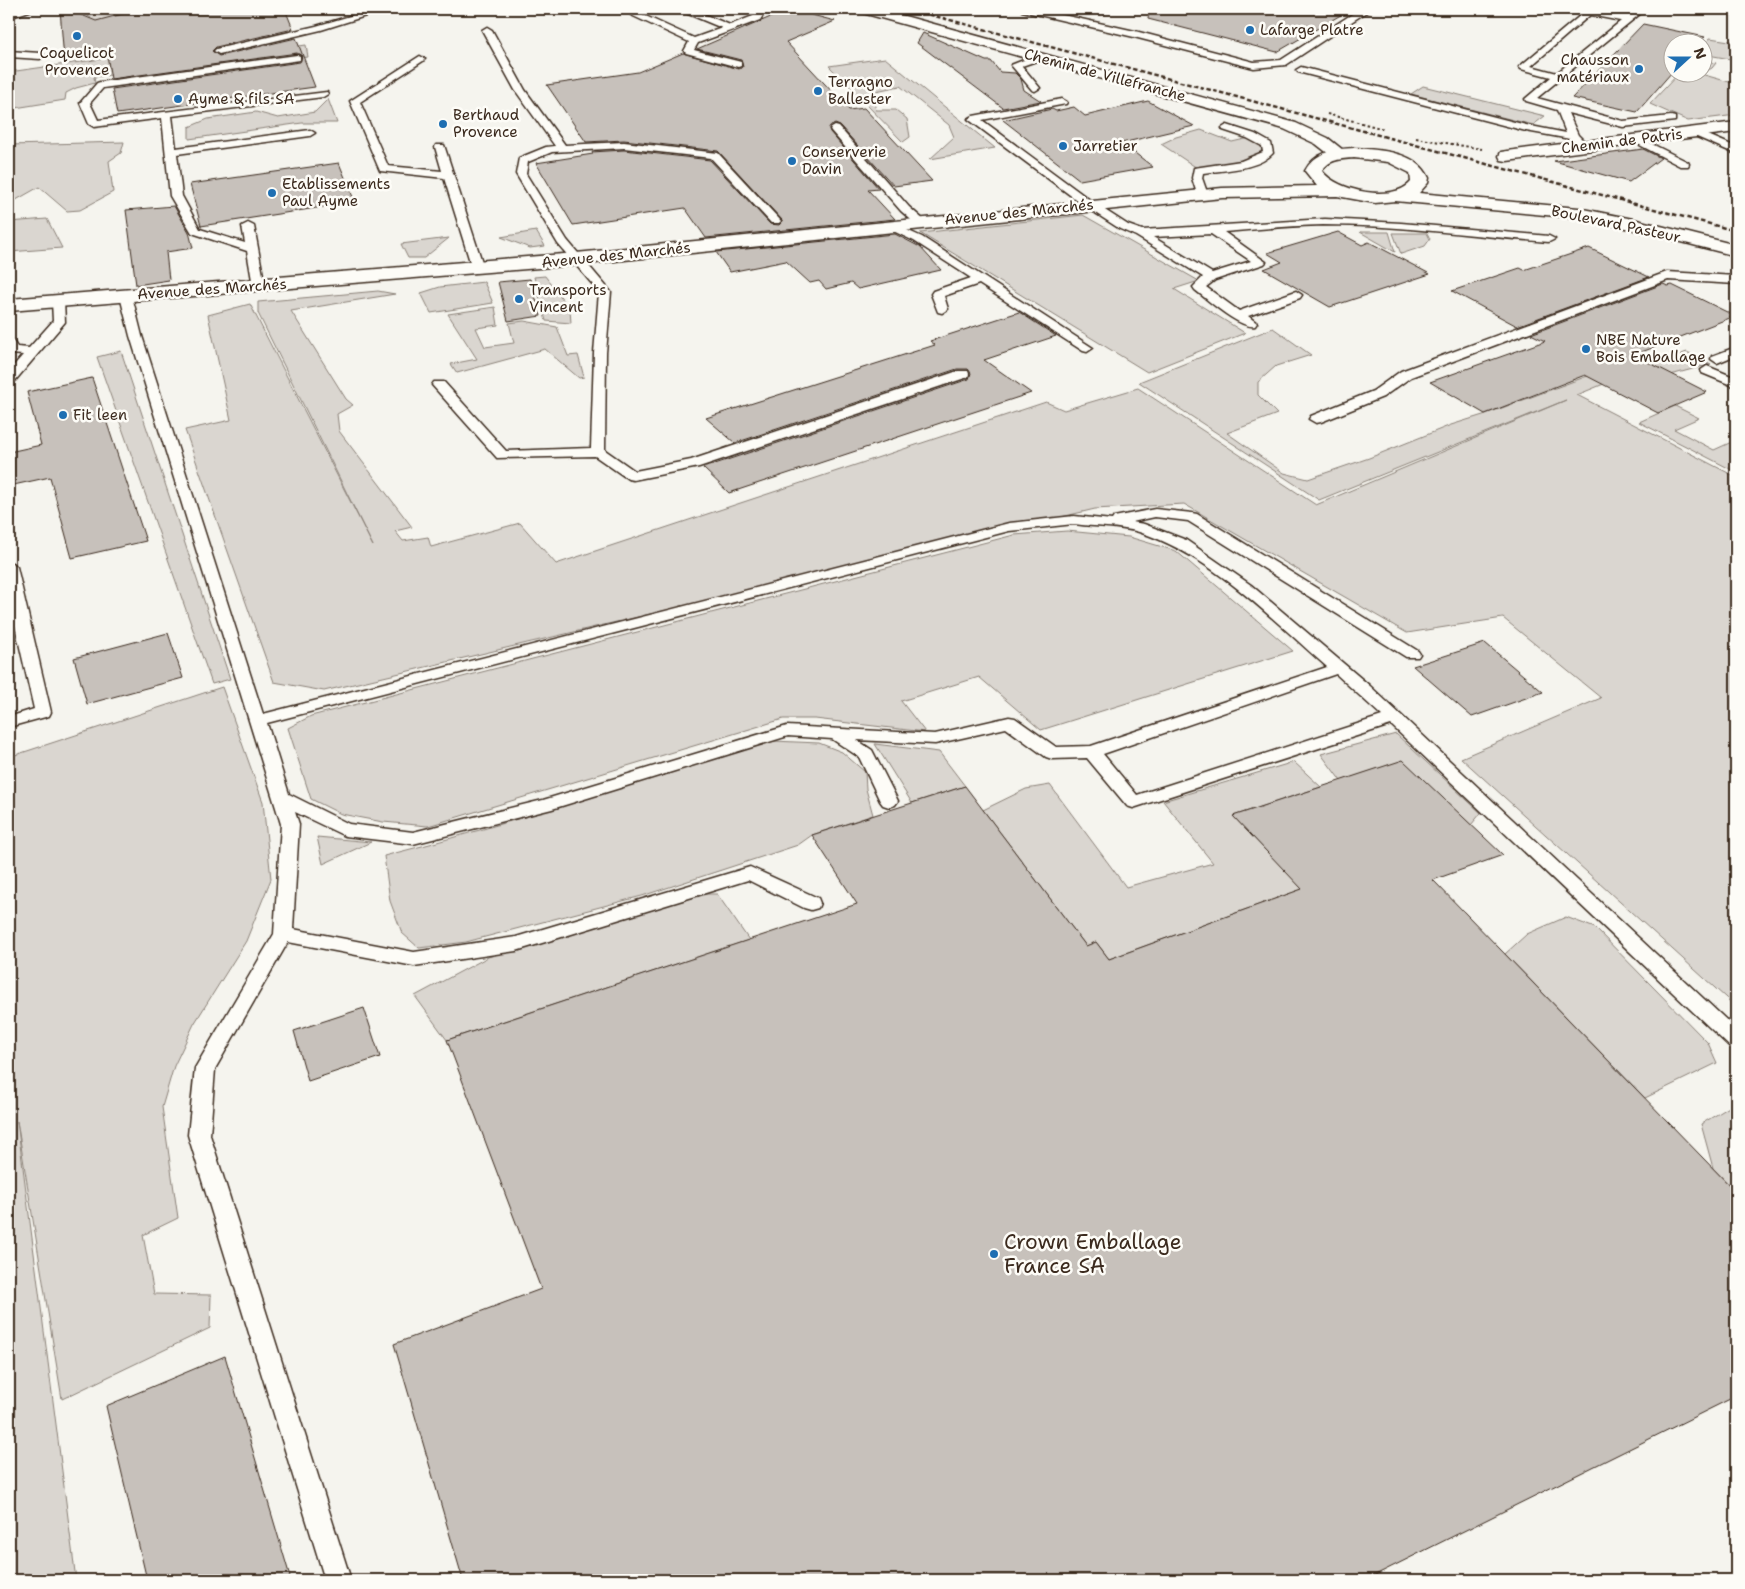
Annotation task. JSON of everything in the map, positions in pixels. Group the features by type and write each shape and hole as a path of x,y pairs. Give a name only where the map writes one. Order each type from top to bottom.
{"street":[{"name":"Chemin de Villefranche","path":"864,9 1290,126 1322,141 1340,154"},
{"name":"Chemin de Patris","path":"1507,156 1579,141 1636,139 1736,127"},
{"path":"1339,191 1325,185 1316,178 1313,171 1315,165 1320,160 1340,154 1369,154 1397,160 1416,170 1420,176 1420,182 1416,188 1396,196"},
{"name":"Avenue des Marchés","path":"1222,193 1313,171"},
{"name":"Boulevard Pasteur","path":"1420,182 1440,193 1464,201"},
{"name":"Avenue des Marchés","path":"9,305 576,259 1222,193 1339,191"},
{"name":"Boulevard Pasteur","path":"1339,191 1367,196 1464,201 1578,213 1633,224 1736,251"}],"lane":[{"path":"9,15 30,9"},
{"path":"219,51 318,28 383,9"},
{"path":"684,9 728,27"},
{"path":"738,64 689,51 694,41 757,18 762,9"},
{"path":"1025,9 1136,34 1254,65 1283,64 1366,9"},
{"path":"1641,9 1530,99 1622,124 1671,119"},
{"path":"1558,76 1524,68 1588,12 1628,19"},
{"path":"636,16 694,41"},
{"path":"487,30 520,90 562,148"},
{"path":"9,54 40,56"},
{"path":"1035,88 1016,65 1040,57"},
{"path":"297,58 100,85 85,103 94,124 323,94"},
{"path":"420,59 355,101 384,169 449,175"},
{"path":"1301,70 1579,141"},
{"path":"1062,102 973,119 1090,205 1211,278"},
{"path":"1561,108 1579,141"},
{"path":"167,114 176,196 196,231 252,248"},
{"path":"1202,195 1197,178 1198,170 1230,166 1259,159 1268,153 1267,145 1251,136 1227,128"},
{"path":"835,129 905,209 921,223"},
{"path":"1694,132 1736,151"},
{"path":"171,152 310,133"},
{"path":"1636,139 1684,164"},
{"path":"598,452 600,353 605,292 562,242 520,174 523,160 550,150 562,148 624,145 714,155 775,221"},
{"path":"440,147 478,268"},
{"path":"1140,234 1325,222 1401,226 1549,239"},
{"path":"248,226 259,286"},
{"path":"891,226 918,239 1087,348"},
{"path":"1213,230 1260,262 1211,278 1199,287 1221,305 1251,323"},
{"path":"1316,419 1378,394 1406,374 1667,276 1736,280"},
{"path":"942,309 936,294 981,279"},
{"path":"1238,315 1296,295"},
{"path":"126,296 136,336 259,720 290,824 283,934 205,1068 199,1135 338,1580"},
{"path":"9,379 59,322 58,301"},
{"path":"9,344 13,351 33,352"},
{"path":"1717,359 1736,351"},
{"path":"1707,370 1736,384"},
{"path":"439,385 502,455 598,452 633,476 694,464 963,374"},
{"path":"1104,524 1155,513 1192,517 1412,654"},
{"path":"259,720 1009,527 1074,520 1139,527 1181,543 1246,588 1394,718 1736,1041"},
{"path":"9,567 43,712 9,722"},
{"path":"282,798 344,830 413,838 546,805 787,731 935,739 1010,722 1052,753 1092,752 1338,668"},
{"path":"1092,752 1133,802 1394,718"},
{"path":"838,734 866,754 889,801"},
{"path":"283,934 414,959 516,944 750,873 811,903"}],"shaded area":[{"path":"109,9 205,58 183,63 306,45 308,57 207,68 207,64 94,77 95,83 66,93 65,100 15,108 9,113 9,72 123,56 92,23 86,20 91,18 86,15"},
{"path":"1712,38 1736,42 1736,60 1712,56"},
{"path":"885,58 995,148 930,159 954,137 949,125 900,86 871,92 876,110 896,110 907,119 910,137 903,142 829,66"},
{"path":"1712,77 1736,84 1736,115 1688,121 1650,104 1671,82 1712,82"},
{"path":"1423,86 1545,116 1533,125 1411,94"},
{"path":"328,99 337,123 302,123 189,139 189,127 208,119 256,112 278,118 315,112"},
{"path":"1201,130 1232,142 1249,138 1262,147 1261,153 1254,158 1197,168 1161,144 1176,137"},
{"path":"124,142 121,153 109,161 113,192 80,210 67,211 39,187 9,204 9,145"},
{"path":"1083,215 1199,281 1174,289 1245,333 1147,372 920,233"},
{"path":"47,219 62,248 9,252 9,222"},
{"path":"536,231 545,246 530,248 501,237"},
{"path":"1360,232 1389,232 1395,252"},
{"path":"1393,233 1427,233 1430,239 1425,246 1401,254"},
{"path":"449,238 424,258 408,258 401,244"},
{"path":"545,276 570,309 571,323 546,321 534,277"},
{"path":"484,282 493,303 431,313 421,293 440,287"},
{"path":"378,291 395,294 291,311 346,399 353,405 337,414 339,431 412,527 395,531 403,541 428,537 431,547 520,523 556,564 1046,402 1064,410 1138,388 1316,505 1566,400 1319,500 1139,382 1273,328 1311,355 1276,366 1258,382 1258,395 1277,414 1227,433 1284,473 1308,479 1625,362 1640,369 1577,395 1736,477 1736,1007 1461,758 1601,698 1503,618 1407,633 1184,504 1095,509 324,691 274,682 185,430 231,420 208,315 250,304 373,546 258,313 258,302"},
{"path":"495,307 498,325 476,328 485,347 514,343 509,323 524,321 557,327 568,356 578,355 584,377 579,378 545,349 457,373 451,364 477,359 448,314"},
{"path":"121,351 230,679 212,684 97,357"},
{"path":"1687,352 1711,364 1667,376 1649,366"},
{"path":"1675,406 1699,418 1674,429 1714,450 1736,440 1736,472 1639,422"},
{"path":"1067,531 1129,537 1176,551 1293,651 1041,730 979,677 901,701 925,732 815,719 783,719 428,826 383,822 341,814 311,799 288,728 311,716 1014,535"},
{"path":"222,687 263,802 271,879 246,941 194,1024 174,1066 162,1107 178,1218 143,1235 154,1294 211,1295 210,1328 62,1399 17,1121 76,1580 9,1580 9,1099 14,1096 9,1063 9,757"},
{"path":"1396,734 1481,813 1471,825 1403,761 1341,781 1321,754"},
{"path":"773,741 819,743 842,752 865,772 866,789 873,815 812,835 798,845 642,896 466,942 419,948 402,933 390,901 384,856 530,815"},
{"path":"875,744 939,752 965,786 912,803"},
{"path":"1294,762 1321,787 1233,816 1267,852 1388,858 1109,959 1096,942 1086,946 983,810 1026,789 1050,785 1126,887 1213,863 1163,801"},
{"path":"317,837 371,842 323,864"},
{"path":"705,894 717,894 749,940 447,1040 415,996 488,957"},
{"path":"1566,917 1595,928 1708,1043 1717,1063 1645,1098 1505,954 1527,934"},
{"path":"1736,1103 1736,1192 1713,1168 1701,1124"}],"building":[{"path":"60,9 67,9 96,21 141,9 285,9 293,29 216,47 212,51 219,56 296,38 315,87 117,114 112,89 300,62 302,56 297,53 111,79 107,55 64,60"},
{"path":"789,9 835,21 786,42 849,110 864,108 932,181 894,186 840,126 835,124 829,127 830,132 879,189 868,190 895,219 706,238 685,208 573,225 536,163 593,154 592,152 624,150 710,160 770,224 779,225 782,222 718,151 624,140 586,142 547,85 638,72 683,53 739,69 743,67 741,60 697,49"},
{"name":"Lafarge Platre","path":"1149,9 1351,9 1277,52 1148,19"},
{"path":"1643,24 1681,32 1662,32 1663,82 1637,112 1572,98"},
{"path":"923,33 986,61 991,61 1000,72 1015,73 1021,79 1024,90 1041,101 1003,108 917,43"},
{"path":"1148,101 1194,126 1122,143 1153,167 1080,180 1003,120 1052,109 1056,111 1074,107 1085,116"},
{"path":"1643,149 1661,158 1629,182 1554,161"},
{"name":"Etablissements Paul Ayme","path":"339,163 355,202 201,226 190,184"},
{"path":"174,206 189,232 193,248 166,252 169,280 136,285 126,210"},
{"path":"1338,232 1362,245 1369,242 1430,274 1330,307 1264,269 1282,262 1267,253"},
{"path":"895,234 920,247 941,270 858,289 851,283 826,289 819,281 810,283 786,261 730,272 716,252"},
{"path":"1589,248 1649,277 1517,326 1452,291 1520,268 1524,270"},
{"name":"Transports Vincent","path":"530,279 541,316 508,321 498,282"},
{"name":"NBE Nature Bois Emballage","path":"1663,284 1672,285 1735,316 1634,355 1707,392 1658,413 1585,375 1485,414 1430,382 1545,341 1531,334"},
{"path":"1019,312 1056,336 984,360 1031,393 729,493 703,468 969,379 971,373 968,369 957,369 735,443 706,418 935,345 930,341"},
{"path":"92,378 146,541 72,558 50,477 9,486 9,452 41,445 27,392"},
{"path":"168,633 183,678 87,704 74,658"},
{"path":"1485,643 1543,692 1472,717 1413,666"},
{"path":"1403,760 1503,855 1433,880 1736,1192 1736,1396 1365,1580 463,1580 394,1344 541,1289 447,1040 857,904 812,835 965,786 1086,946 1096,942 1109,959 1302,889 1233,816"},
{"path":"364,1008 380,1057 308,1081 294,1031"},
{"path":"225,1356 291,1580 147,1580 106,1406"}],"railway":[{"path":"909,9 1736,231"}],"place":[{"name":"Lafarge Platre","path":"1250,30"},
{"name":"Coquelicot Provence","path":"77,36"},
{"name":"Chausson matériaux","path":"1639,69"},
{"name":"Terragno Ballester","path":"818,91"},
{"name":"Ayme & fils SA","path":"178,99"},
{"name":"Berthaud Provence","path":"443,124"},
{"name":"Jarretier","path":"1063,146"},
{"name":"Conserverie Davin","path":"792,161"},
{"name":"Etablissements Paul Ayme","path":"272,193"},
{"name":"Transports Vincent","path":"519,299"},
{"name":"NBE Nature Bois Emballage","path":"1586,349"},
{"name":"Fit leen","path":"63,415"},
{"name":"Crown Emballage France SA","path":"994,1254"}]}
